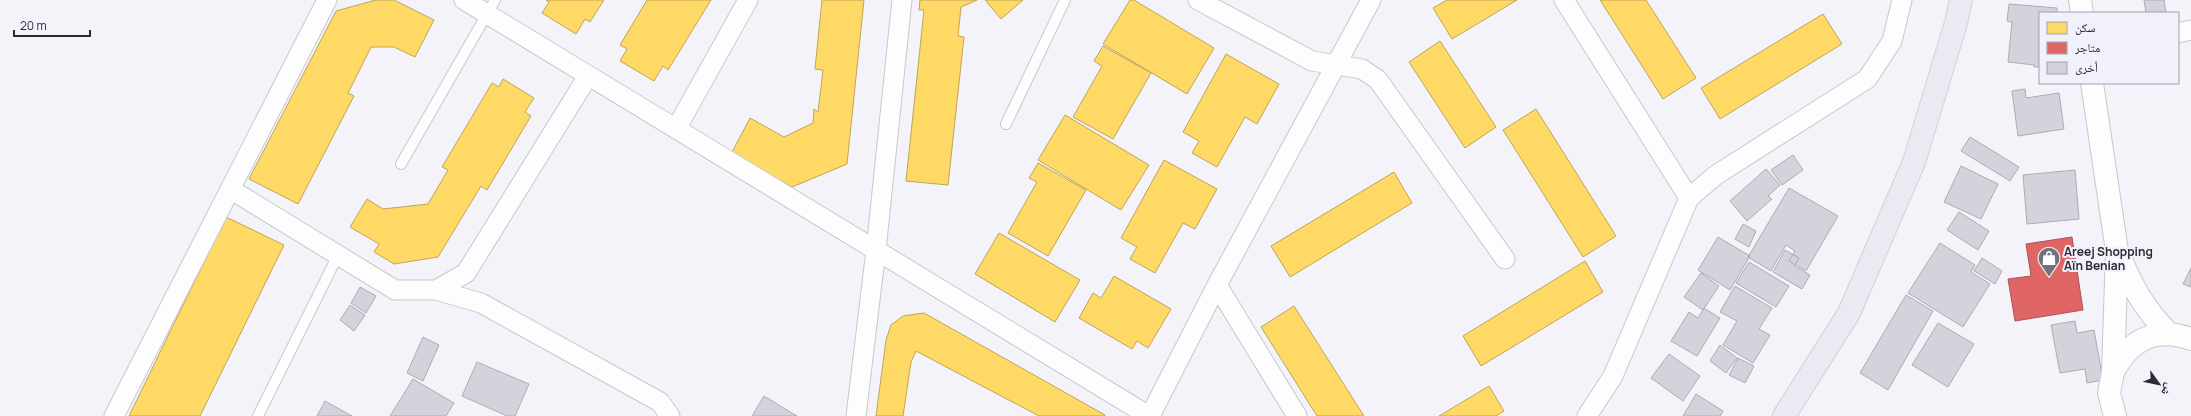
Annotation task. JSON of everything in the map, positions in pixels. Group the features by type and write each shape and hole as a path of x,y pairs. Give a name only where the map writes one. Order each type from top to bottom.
{"main road":[{"path":"1784,416 1849,313 1914,162 1956,23 1961,0"},
{"path":"2080,0 2082,12"},
{"path":"2092,84 2117,250 2113,372 2109,393 2114,415"},
{"path":"2117,250 2131,282 2148,312 2168,333"},
{"path":"2113,372 2121,356 2134,344 2150,336 2168,333 2177,334 2191,339"}],"street":[{"path":"114,416 327,0"},
{"path":"464,0 491,7 588,76 1149,416 1217,285 1371,0"},
{"path":"676,129 748,0"},
{"path":"856,416 876,250 902,0"},
{"path":"1198,0 1312,61 1362,69 1378,80 1505,259"},
{"path":"1564,0 1689,198"},
{"path":"1587,416 1613,376 1689,198 1716,175 1867,79 1892,41 1902,0"},
{"path":"2179,33 2191,30"},
{"path":"436,290 466,273 588,76"},
{"path":"230,190 395,290 436,290 480,303 660,402 670,416"},
{"path":"1217,285 1297,416"}],"lane":[{"path":"1006,124 1065,0"},
{"path":"401,164 491,7"},
{"path":"258,416 338,255"}],"building: سكن":[{"path":"376,0 394,0 434,20 415,57 394,47 371,47 348,93 354,96 298,204 249,179 336,11"},
{"path":"546,0 604,0 590,22 585,19 576,34 542,13 549,2"},
{"path":"647,0 711,0 668,70 663,66 654,81 620,61 627,49 620,45"},
{"path":"822,0 864,0 847,164 792,187 731,154 750,118 784,137 813,123 814,109 818,112 823,70 815,69"},
{"path":"920,0 977,0 961,7 958,36 964,37 948,185 906,181 924,10 919,10"},
{"path":"985,0 1023,0 1001,19"},
{"path":"1130,0 1134,0 1214,48 1187,94 1103,44"},
{"path":"1447,0 1517,0 1452,39 1433,8"},
{"path":"1600,0 1646,0 1696,78 1663,99"},
{"path":"1823,14 1842,44 1720,119 1701,88"},
{"path":"1440,41 1496,127 1465,148 1409,62"},
{"path":"1103,46 1151,73 1113,139 1073,117 1102,66 1094,61"},
{"path":"1226,54 1279,84 1257,124 1245,117 1217,167 1192,153 1199,141 1183,132"},
{"path":"503,79 534,98 525,112 531,116 487,190 481,186 438,257 394,264 374,252 379,244 350,227 367,199 383,209 428,204 448,170 442,167 492,83 499,87"},
{"path":"1536,109 1616,236 1583,257 1503,130"},
{"path":"1065,115 1149,165 1121,210 1038,160"},
{"path":"1164,160 1217,189 1195,229 1183,223 1155,273 1130,259 1137,247 1121,238"},
{"path":"1038,163 1086,190 1048,256 1008,233 1037,182 1029,178"},
{"path":"1394,172 1412,203 1290,277 1271,246"},
{"path":"226,217 284,245 200,416 129,416"},
{"path":"999,233 1080,280 1055,322 975,274"},
{"path":"1585,261 1603,292 1481,366 1463,336"},
{"path":"1114,276 1171,309 1148,348 1137,341 1132,349 1079,318 1093,293 1101,298"},
{"path":"1294,306 1364,416 1317,416 1261,327"},
{"path":"924,313 1105,416 1039,416 916,351 911,362 903,416 876,416 886,340 891,325 903,316"},
{"path":"1489,386 1504,411 1496,416 1439,416"}],"building: متاجر":[{"name":"Areej Shopping Aïn Benian","path":"2072,237 2083,310 2015,321 2008,279 2031,276 2026,244"}],"building: أخرى":[{"path":"2144,0 2164,0 2166,12 2146,12"},
{"path":"2009,4 2057,8 2057,12 2039,12 2039,67 2008,62 2012,22 2007,21"},
{"path":"2025,89 2026,98 2059,93 2064,129 2018,136 2012,91"},
{"path":"1970,137 2019,167 2010,181 1961,151"},
{"path":"1793,155 1803,170 1782,185 1771,170"},
{"path":"1961,166 1998,184 1981,219 1944,202"},
{"path":"1766,169 1780,185 1768,196 1772,199 1747,221 1730,201"},
{"path":"2075,170 2079,219 2027,224 2023,175"},
{"path":"1789,188 1838,216 1806,271 1789,261 1795,251 1786,245 1771,271 1748,257"},
{"path":"1959,212 1989,231 1978,250 1947,230"},
{"path":"1743,224 1756,231 1749,247 1735,239"},
{"path":"1718,237 1750,256 1730,290 1698,270"},
{"path":"1940,243 1975,265 1971,272 1990,284 1963,327 1908,293"},
{"path":"1785,250 1799,258 1794,266 1810,275 1802,289 1773,272"},
{"path":"1982,258 2002,271 1995,284 1974,271"},
{"path":"1749,262 1789,286 1776,307 1736,283"},
{"path":"2191,268 2191,287 2183,284"},
{"path":"1701,273 1719,286 1703,310 1684,297"},
{"path":"1735,286 1772,308 1759,329 1770,335 1753,363 1723,345 1737,321 1720,312"},
{"path":"360,287 376,296 366,313 351,303"},
{"path":"1906,295 1933,311 1888,390 1860,373"},
{"path":"350,305 365,315 354,331 340,320"},
{"path":"1704,308 1720,318 1697,356 1671,341 1689,312 1698,318"},
{"path":"2075,321 2077,333 2094,330 2103,380 2087,383 2085,369 2060,373 2051,325"},
{"path":"1938,323 1974,344 1948,387 1912,365"},
{"path":"423,337 439,345 423,381 407,373"},
{"path":"1720,345 1737,358 1726,373 1710,361"},
{"path":"1669,354 1700,376 1683,401 1651,378"},
{"path":"1738,358 1754,366 1745,383 1729,375"},
{"path":"477,362 529,384 515,416 507,416 462,396"},
{"path":"413,379 454,403 446,416 390,416"},
{"path":"1696,394 1723,411 1720,416 1683,416"},
{"path":"764,396 797,416 752,416"},
{"path":"325,401 352,416 317,416"}],"place":[{"name":"Areej Shopping Aïn Benian","path":"2049,278"}]}
